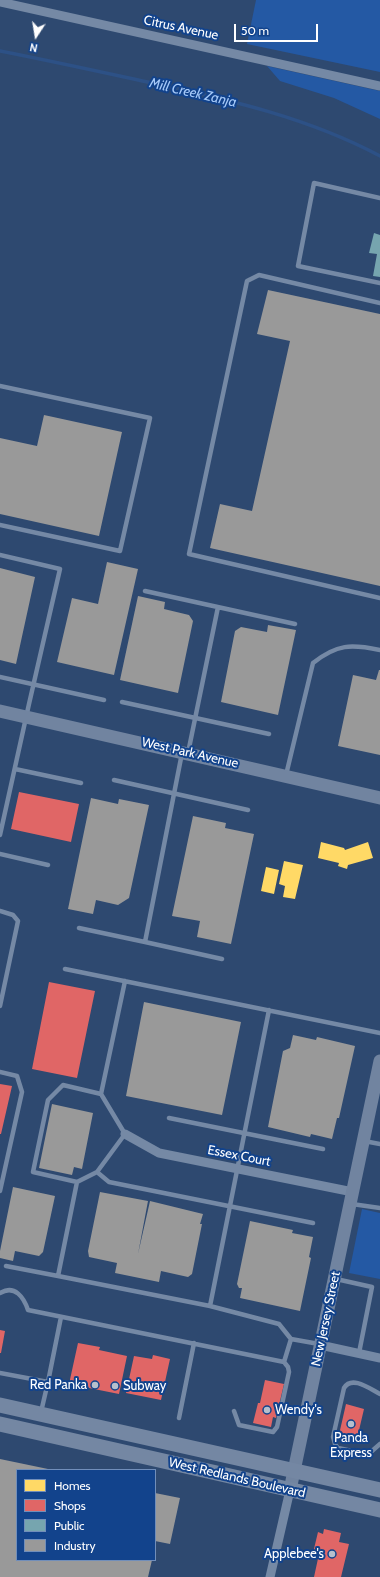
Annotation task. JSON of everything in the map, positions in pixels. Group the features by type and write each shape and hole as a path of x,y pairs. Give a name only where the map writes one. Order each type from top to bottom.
{"main road":[{"name":"West Redlands Boulevard","path":"0,1405 294,1472 380,1490"},
{"name":"West Redlands Boulevard","path":"0,1424 380,1510"}],"street":[{"name":"Citrus Avenue","path":"0,2 380,86"},
{"name":"West Park Avenue","path":"0,711 286,775 380,798"},
{"name":"New Jersey Street","path":"270,1577 294,1472 380,1061"},
{"name":"Essex Court","path":"125,1134 159,1153 237,1169 352,1198"},
{"path":"320,1345 380,1358"}],"lane":[{"path":"380,198 314,183 298,266 380,283"},
{"path":"380,303 259,275 247,281 189,554 380,598"},
{"path":"0,386 150,418 120,551 0,525"},
{"path":"0,555 60,569 0,835"},
{"path":"145,591 295,624"},
{"path":"145,942 174,794 195,718 218,607"},
{"path":"286,775 313,663 325,653 342,647 357,645 380,650"},
{"path":"0,677 104,700"},
{"path":"122,702 270,734"},
{"path":"15,769 81,783"},
{"path":"114,780 248,810"},
{"path":"0,854 48,864"},
{"path":"0,911 13,915 18,921 0,1006"},
{"path":"80,928 222,959"},
{"path":"65,969 380,1033"},
{"path":"101,1094 63,1086 48,1100 33,1172 77,1182 97,1172 125,1134 101,1094 125,981"},
{"path":"210,1306 269,1010"},
{"path":"0,1072 17,1076 22,1092 0,1191"},
{"path":"169,1118 324,1149"},
{"path":"363,1140 380,1144"},
{"path":"97,1172 109,1182 313,1223"},
{"path":"58,1276 77,1182"},
{"path":"352,1198 380,1208"},
{"path":"6,1266 210,1306 280,1324 291,1339 320,1345"},
{"path":"334,1279 372,1287 359,1353"},
{"path":"0,1293 3,1291 14,1292 23,1298 28,1310 284,1362 288,1367 289,1372 278,1427 273,1432 238,1425 234,1411"},
{"path":"41,1414 61,1317"},
{"path":"284,1362 291,1339"},
{"path":"179,1418 194,1343"},
{"path":"0,1373 48,1382"},
{"path":"380,1394 356,1383 350,1382 346,1384 333,1437 338,1448 366,1454 380,1444"}],"shaded area":[{"path":"256,0 380,0 380,72 247,44"},
{"path":"267,66 380,91 380,119 334,98 280,81"},
{"path":"362,1209 380,1213 380,1279 349,1273"}],"building: Homes":[{"path":"321,842 344,848 345,850 368,842 373,858 348,865 347,869 338,866 339,863 318,858"},
{"path":"284,861 303,865 295,899 283,897 285,886 279,884"},
{"path":"266,867 279,870 274,894 261,891"}],"building: Shops":[{"path":"19,792 79,804 71,842 11,829"},
{"path":"49,982 95,991 77,1078 32,1069"},
{"path":"0,1084 12,1086 1,1134 0,1134"},
{"path":"0,1330 5,1331 1,1353 0,1353"},
{"path":"78,1343 100,1347 99,1350 127,1356 119,1394 69,1384"},
{"path":"153,1355 170,1359 161,1400 126,1393 134,1356 152,1359"},
{"name":"Wendy's","path":"265,1380 284,1384 276,1418 273,1417 271,1427 253,1423 258,1403 260,1403"},
{"name":"Panda Express","path":"346,1404 364,1409 356,1443 338,1439"},
{"path":"324,1529 341,1533 339,1542 349,1544 341,1577 314,1577 319,1554 313,1553 318,1532 323,1534"}],"building: Public":[{"path":"374,233 380,235 380,277 373,276 377,254 369,253"}],"building: Industry":[{"path":"268,290 380,314 380,586 210,548 220,504 252,511 290,341 257,334"},
{"path":"44,415 122,432 99,536 0,514 0,438 37,446"},
{"path":"107,562 138,569 114,675 57,662 72,598 98,604"},
{"path":"0,568 35,577 16,664 0,660"},
{"path":"138,596 165,602 164,609 189,615 193,621 178,693 120,680"},
{"path":"268,625 296,630 278,715 221,702 235,631 241,627 267,632"},
{"path":"379,670 380,755 338,746 353,675 376,680"},
{"path":"91,798 118,804 119,799 149,805 129,898 118,905 96,900 93,914 68,909"},
{"path":"193,816 226,823 225,828 254,834 231,944 197,937 200,921 172,916"},
{"path":"144,1002 241,1022 222,1115 126,1096"},
{"path":"293,1035 316,1040 317,1037 355,1046 339,1118 337,1118 332,1139 311,1134 310,1137 268,1127 283,1051 290,1048"},
{"path":"52,1104 93,1113 82,1169 74,1167 72,1175 39,1168"},
{"path":"13,1187 55,1196 43,1252 39,1256 15,1251 13,1261 0,1258 0,1251"},
{"path":"100,1192 148,1201 138,1254 150,1201 203,1214 192,1274 188,1277 161,1271 159,1282 115,1273 117,1263 89,1257 88,1251"},
{"path":"250,1221 293,1230 292,1233 313,1237 309,1257 311,1258 300,1311 240,1298 242,1288 239,1288 237,1284"},
{"path":"0,1459 48,1469 16,1469 16,1561 152,1561 148,1577 0,1577"},
{"path":"156,1493 180,1498 170,1544 156,1541"}],"waterway":[{"name":"Mill Creek Zanja","path":"0,51 211,96 269,112 325,131 380,156"}],"place":[{"name":"Red Panka","path":"95,1385"},
{"name":"Subway","path":"115,1386"},
{"name":"Wendy's","path":"267,1410"},
{"name":"Panda Express","path":"351,1424"},
{"name":"Applebee's","path":"332,1554"}]}
